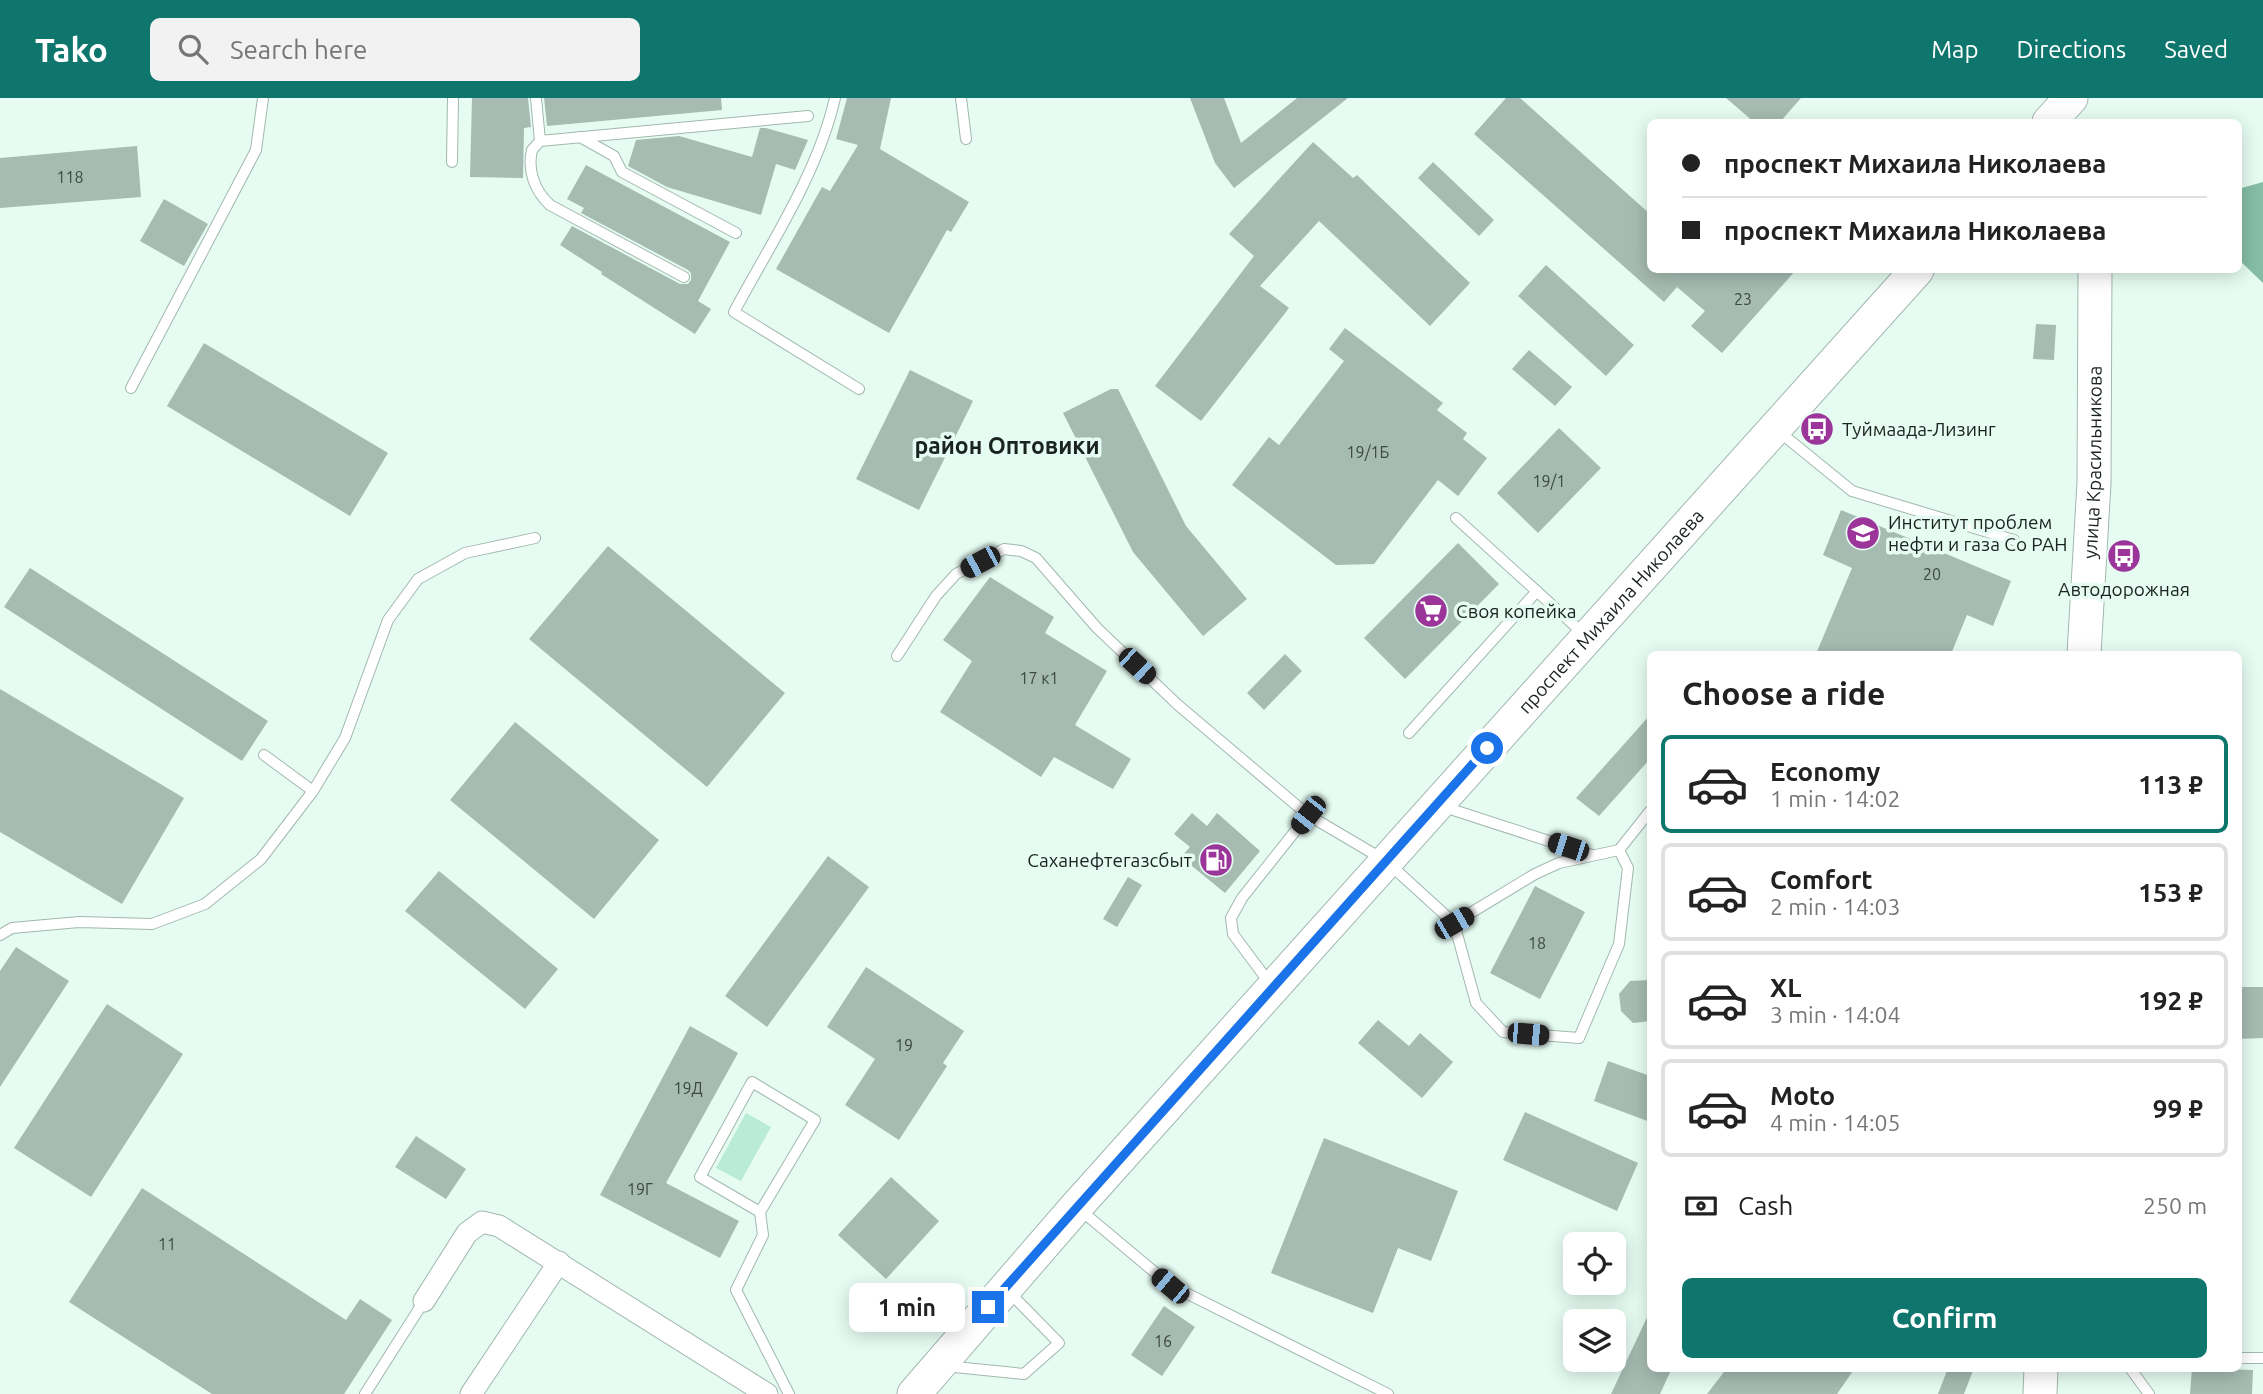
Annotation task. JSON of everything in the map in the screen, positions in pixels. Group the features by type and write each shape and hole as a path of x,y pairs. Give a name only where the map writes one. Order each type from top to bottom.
{"main road":[{"name":"проспект Михаила Николаева","path":"914,1394 1076,1207 1914,273"},
{"name":"улица Красильникова","path":"2084,651 2094,483 2095,273"},
{"path":"2040,1394 2041,1372"}],"street":[{"path":"424,1301 467,1233 482,1222 499,1226 767,1394"},
{"path":"471,1394 559,1262"}],"lane":[{"path":"131,388 256,150 263,98"},
{"path":"452,162 453,98"},
{"path":"536,98 540,141"},
{"path":"835,98 820,146 808,173 734,312 859,389"},
{"path":"961,98 966,139"},
{"path":"684,276 550,205 537,191 532,173 530,156 534,146 540,141 808,116"},
{"path":"580,137 614,156 622,172 736,233"},
{"path":"1774,428 1852,491 2014,540"},
{"path":"1456,518 1587,636"},
{"path":"0,934 12,928 79,922 152,924 205,904 261,859 313,791 345,738 388,620 418,579 465,553 535,538"},
{"path":"897,656 936,596 956,575 1004,549 1021,551 1036,558 1097,628 1178,705 1308,815 1386,862 1454,923 1476,1003 1503,1032 1579,1038 1619,944 1628,868 1619,850"},
{"path":"1409,733 1537,592"},
{"path":"264,755 313,791"},
{"path":"1437,804 1594,856"},
{"path":"1273,987 1233,934 1231,918 1242,898 1308,815"},
{"path":"1454,923 1535,874 1559,863 1619,850 1647,815"},
{"path":"760,1212 700,1177 752,1082 815,1120 760,1212 763,1235 736,1290 789,1394"},
{"path":"1076,1207 1170,1286 1388,1394"},
{"path":"939,1365 1024,1374 1059,1343 1005,1288"},
{"path":"365,1394 424,1301"},
{"path":"2242,1358 2263,1358"},
{"path":"2133,1372 2149,1394"}],"shaded area":[{"path":"2263,182 2263,283 2242,263 2242,188"},
{"path":"746,1113 771,1127 741,1181 716,1168"}],"building":[{"path":"472,98 528,98 531,127 524,128 523,178 470,177"},
{"path":"544,98 721,98 722,110 547,126"},
{"path":"847,98 891,98 880,149 969,202 951,232 947,230 889,333 776,269 822,187 830,191 858,145 836,139"},
{"path":"1190,98 1224,98 1241,143 1297,98 1348,98 1234,188 1215,163"},
{"path":"1506,98 1520,98 1647,211 1647,273 1793,273 1722,353 1691,326 1705,311 1677,287 1664,302 1474,134"},
{"path":"1726,98 1801,98 1783,119 1750,119"},
{"path":"760,128 808,140 795,170 776,164 761,215 667,187 628,166 636,140 679,136 752,157"},
{"path":"1313,142 1353,178 1357,175 1470,283 1430,326 1319,221 1260,286 1289,308 1201,421 1155,386 1254,256 1229,234"},
{"path":"137,146 141,197 0,208 0,158"},
{"path":"1433,162 1494,220 1479,236 1418,178"},
{"path":"586,165 730,242 698,301 711,309 695,334 560,245 572,226 680,284 688,284 691,280 688,270 581,213 584,208 567,199"},
{"path":"164,199 208,224 184,266 140,241"},
{"path":"1546,265 1634,345 1606,376 1518,296"},
{"path":"2036,324 2056,325 2054,360 2033,359"},
{"path":"1345,328 1443,403 1437,410 1467,433 1463,439 1487,458 1458,496 1438,480 1374,564 1336,565 1232,485 1269,437 1279,445 1344,361 1329,349"},
{"path":"204,343 388,453 350,516 167,406"},
{"path":"1529,350 1572,387 1555,406 1512,369"},
{"path":"910,370 973,401 919,510 856,479"},
{"path":"1111,389 1118,389 1186,526 1247,599 1203,636 1133,552 1063,413"},
{"path":"1559,428 1601,468 1538,533 1497,493"},
{"path":"1841,510 2011,581 1993,626 1967,615 1952,651 1817,651 1852,568 1823,555"},
{"name":"Своя копейка","path":"1458,543 1499,584 1405,679 1364,638"},
{"path":"608,546 785,693 707,787 529,639"},
{"path":"30,568 268,721 242,761 4,607"},
{"path":"990,577 1054,617 1045,633 1107,671 1075,725 1131,759 1113,789 1054,757 1041,777 940,712 972,661 943,640"},
{"path":"1285,654 1302,671 1264,710 1247,693"},
{"path":"0,689 184,798 122,904 0,832"},
{"path":"1647,718 1647,762 1599,816 1576,798"},
{"path":"515,722 659,840 594,919 450,800"},
{"path":"1192,813 1207,826 1217,813 1260,851 1225,893 1181,857 1190,847 1174,834"},
{"path":"828,856 869,887 767,1027 725,996"},
{"path":"439,871 558,969 525,1009 405,911"},
{"path":"1128,877 1142,885 1117,927 1103,919"},
{"path":"1535,886 1585,912 1540,999 1490,973"},
{"path":"16,947 69,981 0,1087 0,971"},
{"path":"866,967 964,1031 943,1063 947,1066 899,1140 845,1105 875,1059 827,1027"},
{"path":"1647,980 1647,1021 1633,1023 1621,1011 1619,994 1630,981"},
{"path":"2242,987 2263,987 2263,1038 2242,1039"},
{"path":"107,1004 183,1054 91,1197 14,1148"},
{"path":"1378,1020 1409,1046 1420,1033 1453,1062 1422,1098 1358,1043"},
{"path":"690,1026 738,1053 666,1183 739,1221 720,1258 600,1195"},
{"path":"1608,1061 1647,1075 1647,1121 1594,1101"},
{"path":"1525,1112 1638,1163 1617,1211 1503,1160"},
{"path":"416,1136 466,1169 446,1199 395,1167"},
{"path":"1324,1138 1458,1191 1431,1261 1398,1248 1373,1313 1271,1273"},
{"path":"891,1177 939,1221 886,1279 838,1235"},
{"path":"142,1188 346,1320 360,1299 392,1320 344,1394 212,1394 69,1302"},
{"path":"1164,1306 1195,1327 1162,1376 1131,1355"},
{"path":"1647,1317 1647,1372 1670,1372 1660,1394 1611,1394 1621,1372 1626,1372 1626,1362"},
{"path":"2253,1370 2252,1394 2190,1394 2192,1372"},
{"path":"1724,1372 1852,1372 1837,1394 1707,1394"},
{"path":"1946,1372 1972,1372 1964,1394 1938,1394"}],"place":[{"name":"Туймаада-Лизинг","path":"1817,429"},
{"name":"Институт проблем нефти и газа Со РАН","path":"1863,533"},
{"name":"Автодорожная","path":"2124,556"},
{"name":"Своя копейка","path":"1431,611"},
{"name":"Саханефтегазсбыт","path":"1216,860"}],"district":[{"name":"район Оптовики","path":"1007,446"}],"route":[{"path":"988,1307 1487,748"}]}
